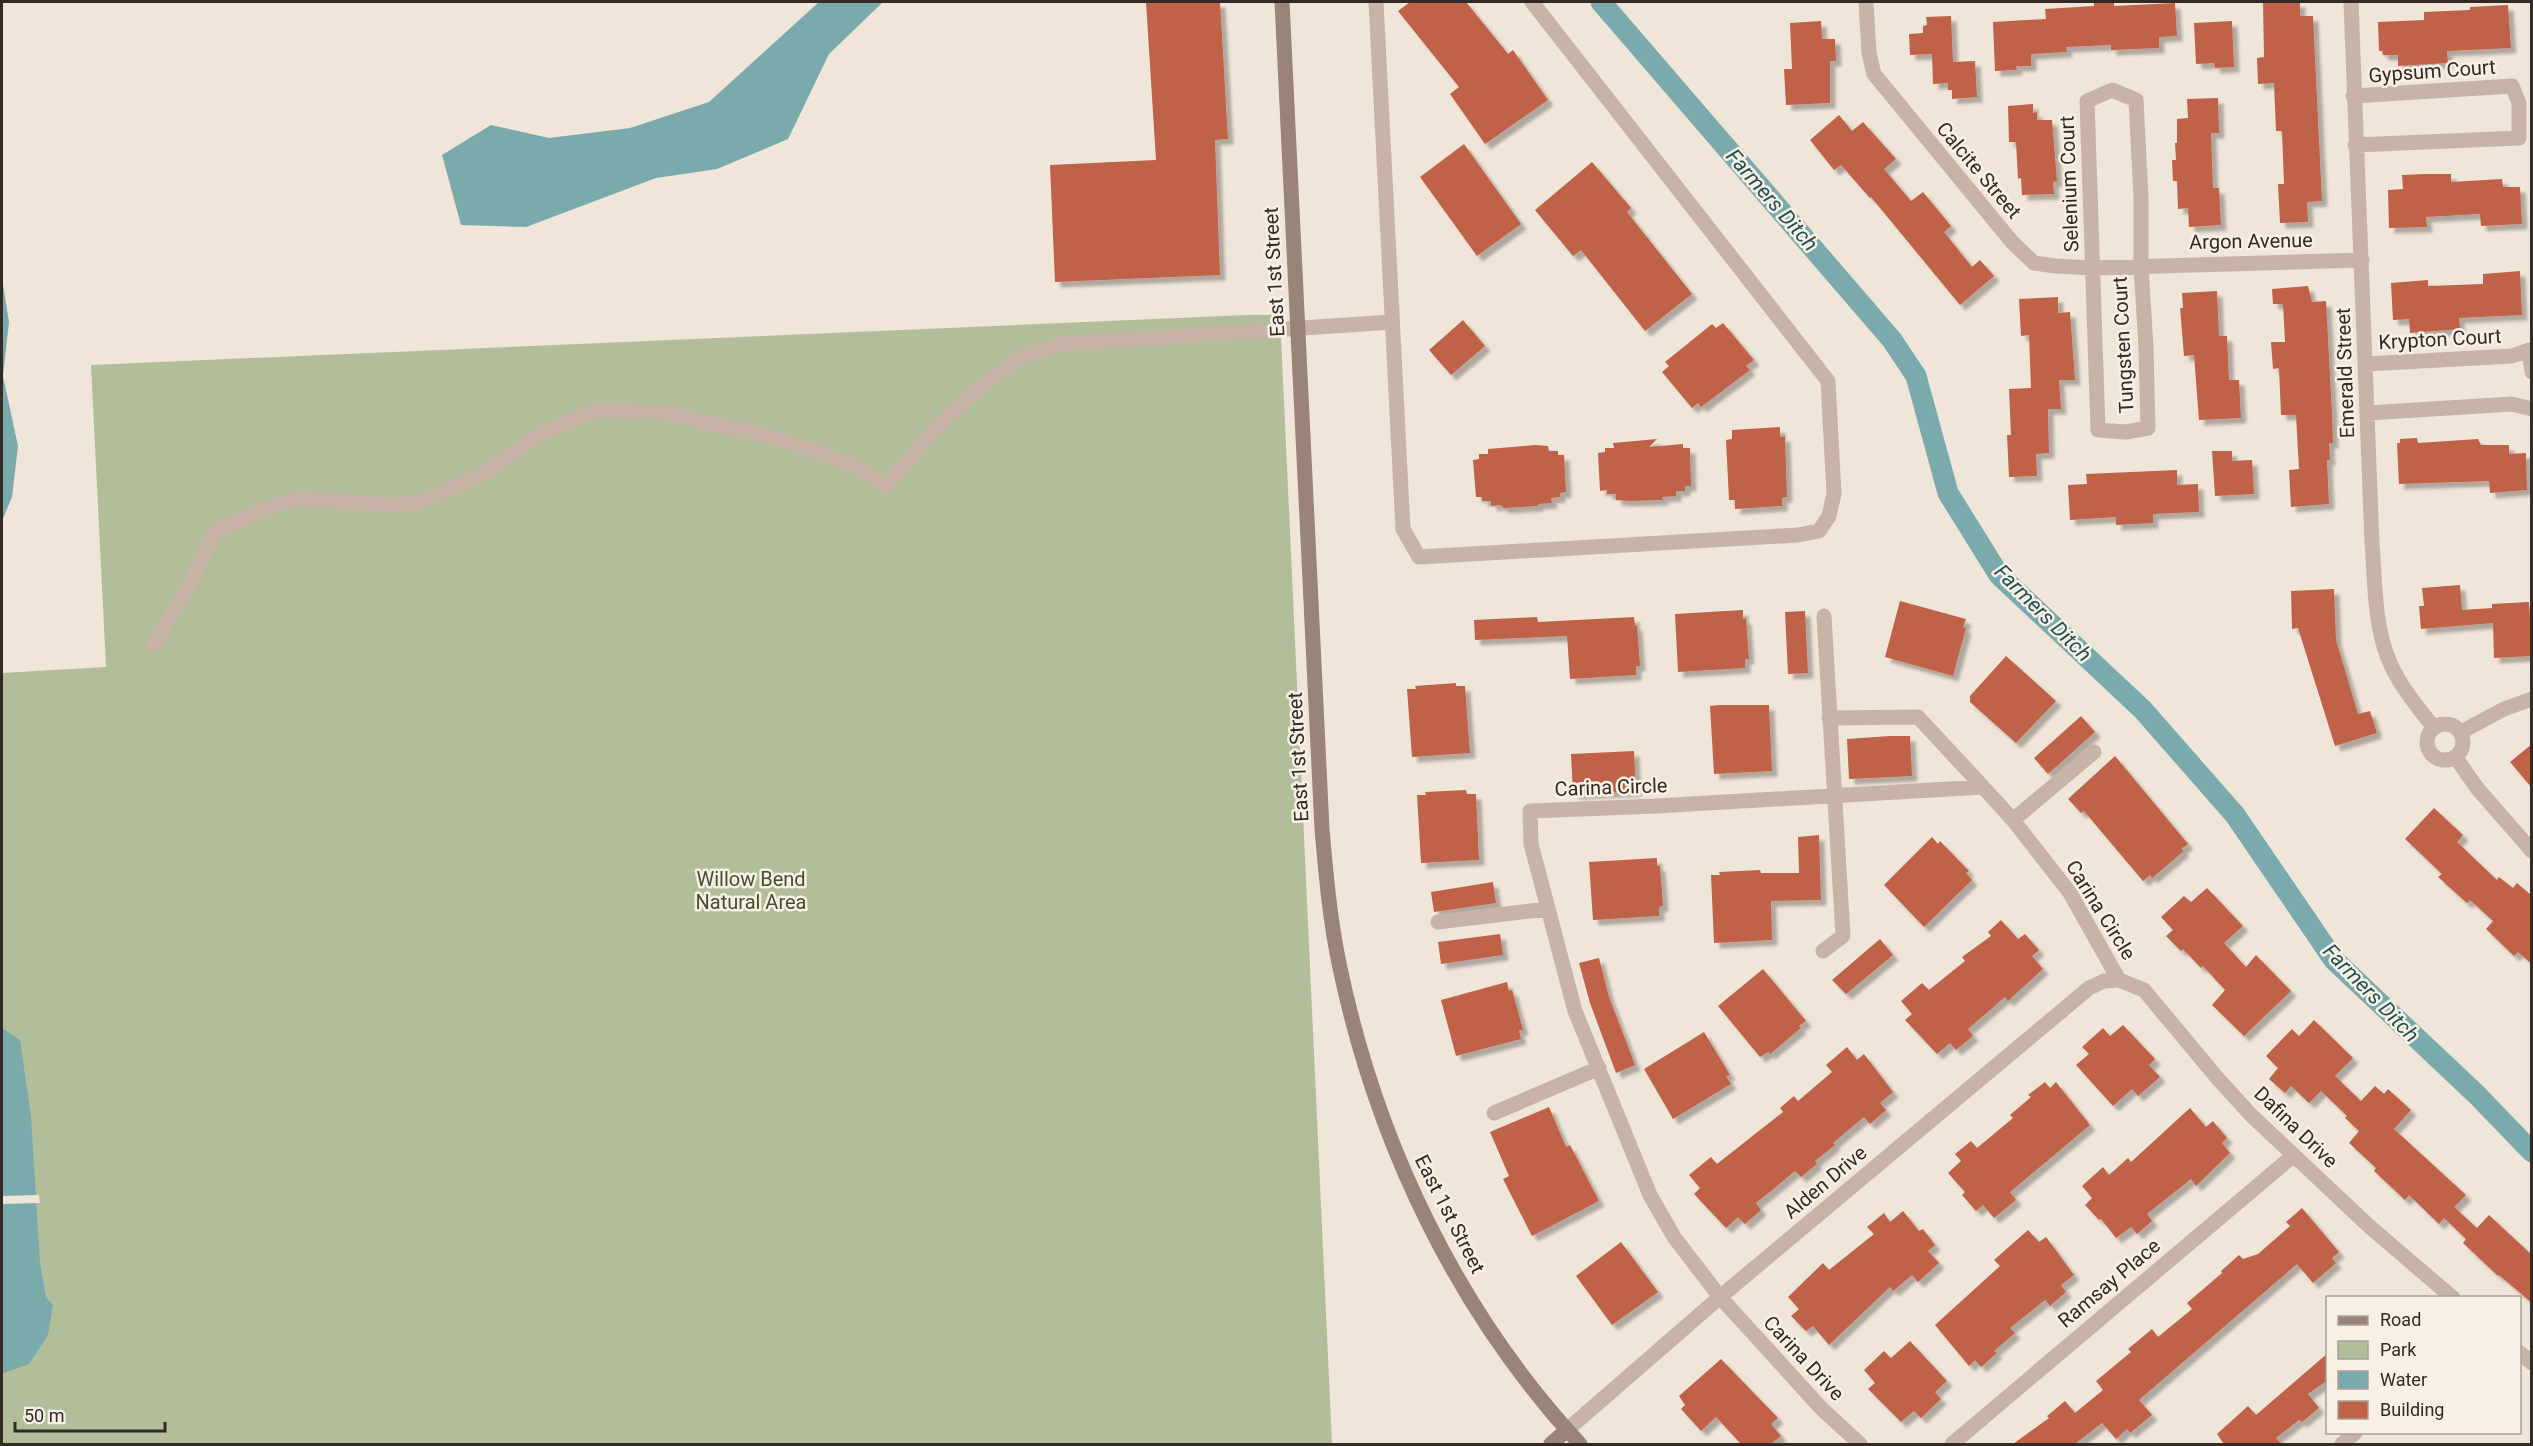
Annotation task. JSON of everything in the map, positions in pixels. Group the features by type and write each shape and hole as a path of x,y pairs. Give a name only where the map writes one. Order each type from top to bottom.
{"street":[{"name":"East 1st Street","path":"1282,2 1322,829 1328,898 1340,967 1355,1034 1376,1101 1431,1229 1465,1290 1503,1348 1580,1444"},
{"path":"1376,2 1403,529 1419,557 1798,535 1819,531 1828,516 1834,494 1828,381 1532,2"},
{"name":"Calcite Street","path":"1866,2 1869,53 1874,74 2012,242 2034,264 2093,268 2140,265"},
{"name":"Emerald Street","path":"2351,2 2372,543 2380,630 2387,657 2396,677 2434,728"},
{"name":"Gypsum Court","path":"2354,96 2512,86 2519,103 2519,138 2355,145"},
{"name":"Selenium Court","path":"2093,268 2087,101 2112,90 2136,100 2141,198 2140,265"},
{"name":"Argon Avenue","path":"2140,265 2362,260"},
{"name":"Tungsten Court","path":"2093,268 2098,430 2126,432 2148,428 2146,348 2140,265"},
{"path":"154,644 191,581 215,531 299,498 385,505 423,502 488,471 538,435 598,409 664,412 773,437 856,466 886,486 930,434 981,386 1022,357 1062,344 1392,322"},
{"name":"Krypton Court","path":"2366,364 2512,356 2529,350 2532,372"},
{"path":"2368,412 2512,404 2532,410"},
{"path":"1823,951 1842,936 1824,616"},
{"path":"2460,732 2504,709 2532,699"},
{"path":"1829,718 1918,717 1983,787"},
{"path":"2450,724 2460,732 2463,746 2456,758 2447,761 2440,760 2430,753 2426,740 2434,728 2450,724"},
{"path":"2013,820 2094,753"},
{"path":"2456,758 2477,788 2532,851"},
{"name":"Carina Circle","path":"1720,1297 1674,1237 1650,1195 1575,1011 1531,844 1530,811 1657,807 1983,787 2013,820 2070,893 2119,980"},
{"path":"1438,922 1547,909"},
{"name":"Alden Drive","path":"1567,1430 1720,1297 2089,988 2104,981 2119,980"},
{"name":"Dafina Drive","path":"2119,980 2129,982 2150,996 2219,1080 2294,1155 2370,1227 2451,1296"},
{"path":"1494,1113 1599,1068"},
{"name":"Ramsay Place","path":"1952,1444 2294,1155"},
{"name":"Carina Drive","path":"1720,1297 1821,1408 1860,1444"},
{"path":"1551,1444 1567,1430"},
{"path":"2342,1444 2354,1434"}],"green space":[{"name":"Willow Bend Natural Area","path":"1280,315 1332,1444 2,1444 2,673 106,667 91,365"}],"water":[{"path":"819,2 883,2 829,54 788,139 717,169 656,178 526,227 461,225 442,155 491,125 549,138 630,128 709,102"},
{"path":"2,278 9,322 3,376 18,446 12,497 2,521"},
{"path":"2,1028 20,1040 31,1116 40,1263 46,1297 53,1305 48,1335 29,1364 4,1373 2,1372"}],"pier":[{"path":"39,1195 40,1203 2,1204 2,1196"}],"building":[{"path":"1146,2 1220,2 1228,139 1215,140 1220,275 1055,282 1050,165 1156,160"},
{"path":"1410,2 1466,2 1508,54 1513,50 1548,100 1485,144 1450,94 1459,87 1398,11"},
{"path":"2094,2 2114,2 2114,6 2175,3 2177,36 2159,37 2159,48 2111,50 2111,45 2066,47 2067,52 2031,54 2031,66 2016,66 2017,70 1995,71 1993,22 2046,19 2045,9 2094,6"},
{"path":"2263,2 2300,2 2300,16 2313,16 2322,201 2307,202 2308,222 2280,223 2278,184 2284,184 2282,131 2276,131 2274,83 2258,84 2257,58 2264,57"},
{"path":"2508,5 2511,48 2447,51 2448,63 2398,66 2398,55 2383,55 2382,51 2379,51 2378,22 2424,20 2424,12 2470,10 2470,7"},
{"path":"1951,16 1953,62 1975,61 1977,97 1952,99 1952,90 1948,90 1948,83 1933,84 1932,54 1910,55 1909,34 1923,33 1923,26 1927,25 1926,17"},
{"path":"1821,21 1822,39 1835,39 1836,61 1830,61 1830,103 1786,105 1784,69 1792,69 1790,23"},
{"path":"2232,21 2234,67 2215,68 2214,63 2196,64 2194,23"},
{"path":"2218,98 2219,133 2211,133 2213,188 2219,188 2221,225 2189,227 2188,208 2178,209 2177,181 2173,181 2172,160 2176,160 2177,119 2188,118 2187,99"},
{"path":"2033,104 2033,113 2037,112 2037,120 2052,120 2057,181 2053,182 2054,194 2022,195 2021,178 2018,179 2016,142 2009,142 2008,106"},
{"path":"1839,115 1852,131 1863,122 1896,159 1884,169 1911,201 1923,192 1951,226 1944,232 1972,267 1980,260 1994,276 1960,305 1871,197 1841,165 1834,170 1810,140"},
{"path":"1464,144 1521,224 1477,256 1420,177"},
{"path":"1592,162 1631,208 1627,212 1692,294 1645,331 1581,250 1573,256 1535,210"},
{"path":"2451,174 2451,182 2502,179 2503,187 2520,187 2522,224 2481,226 2480,214 2426,217 2427,227 2389,228 2388,190 2403,189 2402,175"},
{"path":"2520,271 2522,315 2459,318 2460,329 2410,333 2409,319 2393,320 2391,283 2428,280 2428,286 2483,284 2483,274"},
{"path":"2308,286 2312,302 2326,301 2333,443 2329,443 2330,460 2327,460 2329,504 2291,507 2289,470 2299,469 2296,415 2281,415 2279,368 2273,369 2271,342 2285,342 2283,304 2273,304 2272,289"},
{"path":"2217,291 2219,336 2227,336 2229,380 2239,380 2241,418 2199,420 2194,355 2184,356 2180,308 2183,308 2182,293"},
{"path":"2058,297 2058,313 2070,312 2075,380 2059,380 2061,409 2048,409 2049,453 2036,454 2037,476 2009,477 2007,435 2011,435 2009,389 2031,388 2029,335 2021,336 2019,299"},
{"path":"1463,320 1485,346 1451,375 1429,350"},
{"path":"1723,323 1754,360 1746,366 1750,370 1701,407 1698,403 1692,408 1662,372 1669,366 1665,362 1712,324 1716,328"},
{"path":"1780,427 1780,437 1785,436 1787,497 1782,498 1782,506 1735,509 1735,500 1729,500 1726,440 1732,439 1732,430"},
{"path":"2417,438 2418,443 2478,439 2481,445 2509,445 2509,454 2526,453 2527,490 2490,493 2489,481 2399,484 2397,443 2400,443 2400,439"},
{"path":"1657,439 1649,447 1683,444 1683,448 1690,448 1691,486 1685,486 1685,491 1676,491 1676,496 1662,497 1663,500 1616,500 1616,494 1607,494 1607,490 1600,491 1598,453 1605,452 1605,448 1614,448 1613,443"},
{"path":"1548,446 1549,451 1558,451 1558,455 1564,455 1566,492 1560,493 1560,497 1551,498 1552,503 1504,508 1500,505 1491,506 1491,501 1482,501 1482,497 1476,497 1473,460 1479,459 1479,454 1488,454 1488,449"},
{"path":"2212,451 2232,451 2232,461 2252,460 2254,494 2215,496"},
{"path":"2177,470 2177,485 2198,484 2199,512 2153,514 2153,523 2116,525 2116,517 2070,520 2068,485 2087,484 2086,474"},
{"path":"2460,585 2462,610 2492,608 2492,604 2529,602 2532,656 2494,658 2493,623 2421,629 2419,606 2424,606 2422,588"},
{"path":"2334,589 2336,640 2358,714 2370,711 2377,733 2335,746 2298,628 2292,629 2291,591"},
{"path":"1900,601 1966,619 1963,627 1966,628 1953,676 1885,657"},
{"path":"1743,610 1743,619 1746,618 1749,659 1745,659 1745,668 1678,672 1675,614"},
{"path":"1805,611 1808,673 1788,674 1785,612"},
{"path":"1537,617 1538,622 1634,617 1635,626 1637,625 1640,666 1636,666 1636,675 1570,679 1567,636 1475,640 1474,620"},
{"path":"2006,656 2056,701 2016,743 1970,702 1970,696"},
{"path":"1456,683 1456,686 1465,686 1470,753 1412,757 1407,689 1416,689 1415,686"},
{"path":"1769,705 1772,771 1714,774 1710,706"},
{"path":"2081,716 2095,732 2048,774 2034,758"},
{"path":"1910,736 1912,776 1849,779 1847,739"},
{"path":"2532,744 2532,788 2510,762"},
{"path":"1634,751 1636,791 1573,794 1571,754"},
{"path":"2115,756 2188,844 2181,849 2184,851 2152,878 2150,875 2143,881 2084,811 2081,813 2068,799"},
{"path":"1466,790 1467,794 1476,794 1479,860 1421,863 1417,795 1426,795 1425,792"},
{"path":"2434,808 2463,835 2457,842 2497,880 2499,877 2513,888 2517,883 2532,896 2532,964 2518,952 2514,956 2486,929 2493,921 2470,900 2467,903 2438,877 2442,874 2405,839"},
{"path":"1819,835 1821,900 1771,901 1772,940 1714,943 1711,875 1720,875 1719,872 1760,870 1761,873 1799,873 1798,837"},
{"path":"1932,837 1938,844 1940,841 1969,871 1966,873 1972,880 1924,927 1884,885"},
{"path":"1657,858 1657,866 1660,866 1663,906 1659,907 1659,916 1593,920 1589,862"},
{"path":"1493,882 1496,903 1434,912 1431,892"},
{"path":"2207,888 2243,926 2224,943 2246,967 2256,955 2291,991 2244,1036 2212,1005 2225,990 2203,966 2201,968 2183,949 2181,951 2166,936 2173,930 2161,917 2184,896 2191,902"},
{"path":"2001,920 2018,939 2025,934 2039,950 2032,956 2043,969 2008,1001 2005,997 1968,1029 1973,1036 1956,1050 1950,1043 1937,1054 1905,1020 1912,1014 1901,1001 1922,983 1929,990 1965,961 1962,957 1991,936 1988,932"},
{"path":"1500,934 1503,955 1441,964 1438,942"},
{"path":"1880,939 1893,955 1846,994 1832,980"},
{"path":"1599,958 1609,997 1635,1065 1616,1073 1590,1003 1579,963"},
{"path":"1763,969 1806,1021 1770,1054 1768,1052 1760,1057 1718,1006"},
{"path":"1507,982 1509,991 1512,990 1523,1030 1519,1030 1521,1039 1456,1056 1441,1000"},
{"path":"2314,1020 2353,1058 2335,1076 2361,1101 2375,1086 2384,1094 2388,1089 2411,1110 2394,1129 2466,1195 2454,1207 2477,1228 2489,1215 2532,1255 2532,1303 2498,1276 2463,1243 2466,1239 2444,1218 2439,1224 2409,1195 2405,1200 2374,1171 2376,1168 2349,1143 2359,1131 2321,1091 2309,1103 2291,1086 2285,1093 2269,1079 2278,1068 2266,1056 2292,1029 2299,1036"},
{"path":"2123,1025 2155,1059 2149,1065 2160,1077 2138,1096 2132,1089 2113,1106 2076,1065 2089,1054 2082,1047 2103,1028 2110,1036"},
{"path":"1704,1032 1730,1075 1726,1076 1731,1084 1673,1119 1644,1069"},
{"path":"1847,1047 1857,1060 1864,1054 1893,1092 1880,1103 1886,1110 1870,1124 1864,1117 1833,1143 1835,1145 1815,1161 1817,1164 1801,1177 1795,1171 1756,1203 1761,1210 1745,1224 1738,1217 1726,1228 1694,1194 1700,1188 1689,1175 1711,1157 1717,1164 1783,1112 1780,1108 1794,1096 1798,1101 1832,1072 1826,1065"},
{"path":"2045,1082 2050,1088 2056,1082 2090,1125 2010,1192 2016,1200 1994,1218 1983,1205 1976,1211 1962,1195 1965,1192 1948,1173 1961,1161 1955,1154 1971,1141 1977,1148 2013,1118 2010,1115 2031,1097 2028,1095"},
{"path":"1549,1107 1566,1147 1570,1145 1599,1201 1532,1236 1503,1179 1509,1176 1490,1132"},
{"path":"2190,1108 2206,1127 2213,1121 2227,1138 2222,1143 2230,1153 2196,1186 2191,1179 2147,1214 2152,1221 2137,1234 2131,1227 2116,1238 2101,1219 2099,1220 2085,1205 2092,1198 2082,1186 2103,1167 2109,1175 2128,1158 2131,1162"},
{"path":"2302,1208 2339,1252 2332,1258 2336,1263 2313,1283 2297,1264 2139,1400 2152,1415 2130,1433 2127,1429 2116,1439 2102,1423 2075,1444 2013,1444 2049,1418 2047,1416 2065,1401 2075,1413 2103,1390 2096,1381 2131,1352 2128,1349 2152,1329 2158,1337 2192,1309 2187,1303 2222,1273 2221,1271 2239,1255 2243,1259 2258,1254 2290,1226 2286,1222"},
{"path":"1903,1211 1919,1231 1923,1229 1935,1245 1928,1251 1939,1263 1918,1282 1912,1275 1893,1291 1890,1287 1829,1345 1813,1326 1806,1331 1791,1316 1799,1309 1788,1297 1823,1263 1829,1270 1874,1234 1867,1227 1884,1213 1890,1222"},
{"path":"2028,1230 2039,1242 2046,1237 2074,1275 2061,1285 2066,1292 2050,1306 2045,1300 2010,1328 2015,1333 1994,1351 1997,1353 1981,1367 1975,1360 1969,1366 1935,1325 2000,1266 1994,1260"},
{"path":"1621,1242 1658,1292 1612,1325 1576,1276"},
{"path":"1910,1341 1947,1381 1935,1392 1941,1399 1921,1418 1914,1411 1901,1422 1868,1389 1875,1383 1864,1370 1884,1351 1891,1358"},
{"path":"2326,1355 2326,1381 2308,1394 2319,1408 2276,1438 2282,1444 2224,1444 2217,1434 2248,1406 2256,1415"},
{"path":"1721,1359 1778,1418 1771,1424 1781,1436 1771,1444 1741,1444 1716,1417 1701,1431 1681,1409 1685,1405 1679,1396"}],"waterway":[{"name":"Farmers Ditch","path":"1601,2 1892,340 1916,376 1948,493 1999,575 2143,710 2235,815 2334,960 2477,1095 2532,1152"}]}
